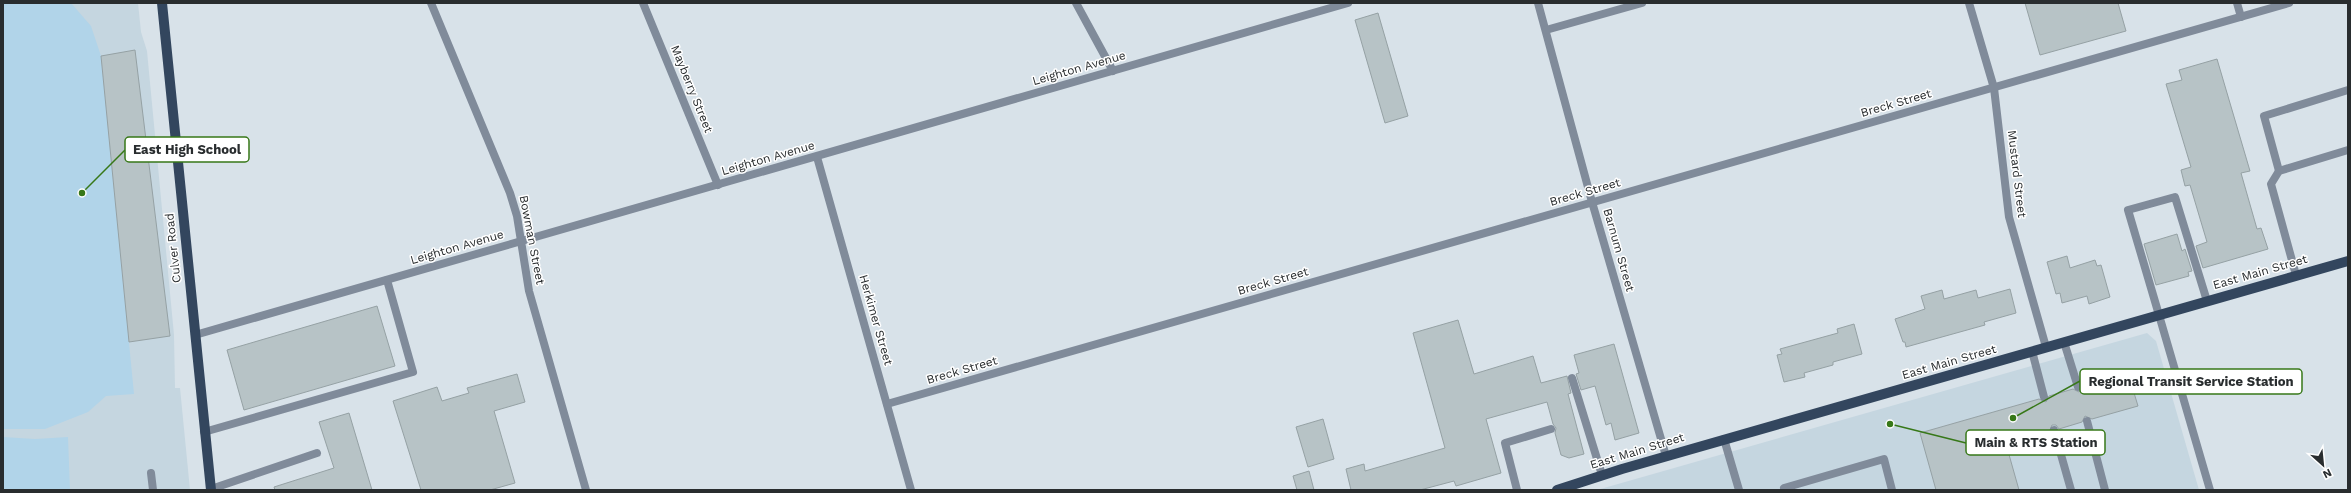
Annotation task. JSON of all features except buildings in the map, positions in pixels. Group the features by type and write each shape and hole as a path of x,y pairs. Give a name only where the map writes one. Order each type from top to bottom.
{"main road":[{"name":"Culver Road","path":"162,3 211,490"},
{"name":"East Main Street","path":"1557,490 1602,475 1724,439 2348,261"}],"street":[{"name":"Bowman Street","path":"431,3 510,193 521,242 529,291 586,490"},
{"name":"Mayberry Street","path":"643,3 718,185"},
{"path":"1076,3 1113,71"},
{"name":"Leighton Avenue","path":"195,335 817,157 1347,3"},
{"name":"Barnum Street","path":"1538,3 1592,202 1666,456"},
{"path":"1546,30 1642,3"},
{"name":"Mustard Street","path":"1968,3 1994,88 2009,217 2046,347"},
{"path":"2237,3 2241,17"},
{"name":"Breck Street","path":"887,404 2289,3"},
{"path":"2279,171 2264,116 2348,90"},
{"path":"2296,275 2271,184 2279,171 2348,150"},
{"name":"Herkimer Street","path":"817,157 911,490"},
{"path":"2207,301 2176,197 2128,210 2210,490"},
{"path":"204,432 413,372 387,280"},
{"path":"2064,342 2078,387"},
{"path":"2032,351 2044,397"},
{"path":"1572,378 1602,475"},
{"path":"2087,421 2105,490"},
{"path":"1517,490 1505,443 1551,429"},
{"path":"2054,430 2071,490"},
{"path":"1724,439 1739,490"},
{"path":"211,490 317,453"},
{"path":"1785,490 1784,488 1884,459 1892,490"},
{"path":"151,473 153,490"}],"shaded area":[{"path":"3,3 138,3 141,32 147,51 174,335 175,388 180,388 190,490 3,490"},
{"path":"3,3 71,3 91,26 101,56 134,394 106,396 88,412 45,429 3,429"},
{"path":"2147,333 2156,341 2199,490 1597,490"},
{"path":"3,437 35,439 68,437 70,490 3,490"}],"place":[{"name":"East High School","path":"82,193"},
{"name":"Regional Transit Service Station","path":"2013,418"},
{"name":"Main & RTS Station","path":"1890,424"}]}
